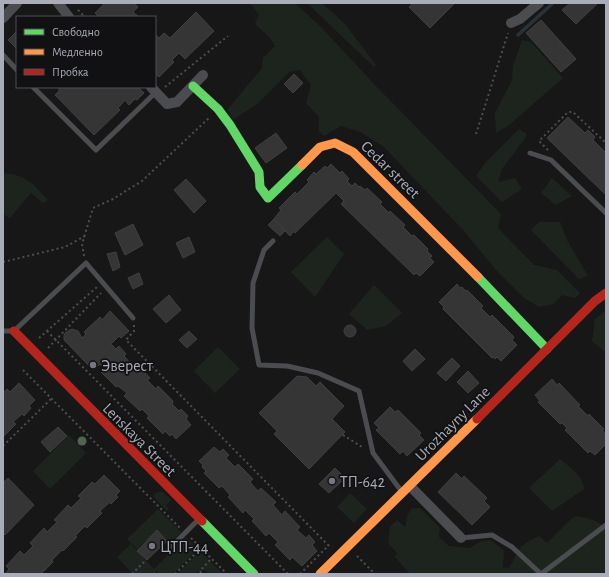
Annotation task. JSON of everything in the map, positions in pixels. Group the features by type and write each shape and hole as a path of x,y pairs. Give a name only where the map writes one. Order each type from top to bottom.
{"street":[{"path":"3,18 17,3"},
{"path":"58,3 68,16"},
{"path":"511,23 520,19 539,3"},
{"path":"156,90 167,104 176,102 203,75"},
{"name":"Cedar street","path":"193,86 218,109 230,125 259,172 260,187 268,198 320,147 336,143 353,152 463,261 547,349"},
{"name":"Urozhayny Lane","path":"320,574 595,301 606,293"},
{"name":"Lenskaya Street","path":"14,332 254,574"},
{"path":"406,490 461,538"}],"lane":[{"path":"3,55 16,69"},
{"path":"34,88 96,150 156,90"},
{"path":"530,153 551,160 606,213"},
{"path":"273,241 264,250 253,283 252,328 259,365 287,366 318,373 359,391 373,453 406,490"},
{"path":"3,331 14,332 86,263 134,318"},
{"path":"172,546 199,519"},
{"path":"461,538 492,535 512,547 540,574 606,525"}],"path":[{"path":"476,134 511,23"},
{"path":"156,90 228,36"},
{"path":"86,263 82,244 93,208 113,199 142,181 218,109"},
{"path":"550,152 539,141 570,111 573,112 606,143"},
{"path":"3,262 65,247 85,236"},
{"path":"29,346 103,282"},
{"path":"48,348 107,287"},
{"path":"134,318 134,331 126,340 334,550"},
{"path":"46,331 288,574"},
{"path":"23,370 226,574"},
{"path":"3,446 52,398"},
{"path":"343,435 373,453"},
{"path":"300,574 329,545"},
{"path":"175,574 201,548"},
{"path":"354,552 375,574"},
{"path":"201,573 200,571 212,559"},
{"path":"132,574 145,561"}],"shaded area":[{"path":"250,3 295,3 322,28 375,85 501,214 498,228 534,265 557,270 580,293 575,298 562,295 553,304 539,307 523,297 495,269 464,231 384,147 360,132 341,126 324,136 319,131 319,117 306,103 311,85 300,70 289,72 257,104 233,120 227,110 262,68 263,58 275,46 270,38 255,24 259,15"},
{"path":"307,3 322,3 345,24 376,65 374,67"},
{"path":"522,40 531,42 563,78 508,126 496,133 495,113 512,80 513,66"},
{"path":"519,129 527,134 502,169 498,182 515,178 522,189 502,202 476,176 486,162"},
{"path":"3,173 24,178 48,200 43,203 31,193 10,218 3,214"},
{"path":"552,178 572,196 556,205 541,193"},
{"path":"539,222 560,222 568,242 588,276 579,279 531,230"},
{"path":"327,237 344,254 315,297 291,272"},
{"path":"374,285 402,313 386,326 367,330 349,314"},
{"path":"606,310 606,353 592,341 595,319"},
{"path":"218,347 240,369 215,393 194,371"},
{"path":"69,435 86,453 50,489 33,471"},
{"path":"560,459 579,476 584,489 552,511 529,488"},
{"path":"157,492 163,492 171,500 166,505 169,509 167,511 153,496"},
{"path":"350,493 367,509 354,523 337,507"},
{"path":"412,508 420,508 440,528 439,537 449,546 470,548 481,541 491,540 504,551 503,567 509,568 520,548 529,541 539,536 547,543 576,516 592,520 606,528 606,574 410,574 394,556 398,554 388,543 390,527 397,520 405,527 408,514"},
{"path":"158,509 181,532 170,543 157,530 137,549 127,539"},
{"path":"186,537 198,549 173,574 156,574 158,572 156,571 153,574 133,574 117,557 131,544 154,569"},
{"path":"200,551 223,574 209,574 203,569 195,574 177,574"}],"building":[{"path":"105,3 134,3 138,7 133,12 138,16 98,16 95,13"},
{"path":"413,3 455,3 430,28 409,7"},
{"path":"570,3 598,3 576,24 562,10"},
{"path":"196,12 214,31 185,59 179,53 172,60 174,62 159,77 156,75 156,35 159,38 164,33 170,38"},
{"path":"541,20 576,59 561,72 526,33"},
{"path":"16,32 16,48 8,40"},
{"path":"294,74 303,83 293,93 284,84"},
{"path":"59,88 139,88 144,93 129,105 125,100 118,108 120,110 94,135 55,95 59,91"},
{"path":"568,117 585,133 588,130 595,137 593,140 606,153 606,195 547,138"},
{"path":"276,133 287,148 266,163 255,148"},
{"path":"331,164 340,173 342,171 349,179 347,181 352,186 355,183 365,190 367,188 382,202 380,204 389,213 390,211 405,225 403,227 412,236 414,235 428,249 427,251 432,256 430,258 434,262 420,276 416,273 414,275 341,204 344,201 336,193 295,233 294,231 290,236 274,219 281,210 279,208 295,192 297,194 309,182 307,180 314,172 316,174 325,166 327,168"},
{"path":"186,179 206,201 194,213 174,190"},
{"path":"274,219 285,231 280,236 268,225"},
{"path":"133,224 143,245 125,255 115,233"},
{"path":"189,237 195,252 183,258 176,243"},
{"path":"116,252 120,267 113,271 107,254"},
{"path":"139,273 143,284 133,289 128,278"},
{"path":"457,284 460,288 462,287 466,291 467,290 483,306 481,308 490,317 492,315 514,337 512,340 517,345 501,361 497,357 495,359 494,357 492,358 443,309 444,307 439,302"},
{"path":"169,295 181,310 166,323 153,309"},
{"path":"110,311 129,331 121,338 119,336 111,344 116,349 119,346 126,354 124,356 132,365 135,362 150,378 147,380 156,389 158,386 173,401 172,404 179,411 181,409 188,416 186,419 191,425 176,439 172,434 170,436 165,431 163,434 147,418 149,416 142,409 140,411 124,396 127,393 118,386 116,387 101,372 105,369 100,364 93,370 64,340 64,335 66,332 72,329 78,331 82,338 86,334 84,332 100,317 102,320"},
{"path":"350,325 354,327 356,331 354,335 350,337 346,335 344,331 346,327"},
{"path":"189,331 197,339 187,348 179,340"},
{"path":"415,349 425,359 412,371 403,361"},
{"path":"452,358 460,366 446,381 437,373"},
{"path":"468,371 479,383 468,393 457,382"},
{"path":"297,376 307,377 316,386 320,382 344,406 332,419 345,432 309,469 274,434 277,431 259,413"},
{"path":"552,379 557,385 559,383 580,405 578,406 588,416 589,414 604,429 602,430 606,434 606,444 595,455 590,451 588,453 565,430 567,428 562,423 560,424 538,402 540,401 535,395"},
{"path":"19,383 35,400 29,406 31,408 24,416 22,414 13,422 16,424 3,437 3,393 7,389 10,392"},
{"path":"390,407 395,412 398,410 421,433 419,435 424,440 407,456 403,451 400,454 376,430 379,428 374,423"},
{"path":"58,427 67,436 50,452 41,442"},
{"path":"214,447 220,452 223,449 229,455 226,458 235,467 238,464 253,479 250,482 258,491 261,488 276,502 273,505 282,515 285,511 300,527 297,530 306,538 309,535 315,542 312,545 317,551 302,566 292,557 290,560 275,545 278,542 269,533 266,536 252,521 254,519 245,510 243,513 228,497 230,495 222,486 219,488 204,473 206,471 199,461"},
{"name":"ТП-642","path":"335,468 345,478 329,493 319,484"},
{"path":"456,473 462,479 464,476 487,498 484,501 490,507 472,525 438,492"},
{"path":"104,475 120,491 116,495 118,497 111,504 110,502 100,511 102,513 87,528 85,526 75,536 77,537 52,560 53,562 41,574 5,574 9,569 6,566 20,551 24,555 33,546 30,543 44,528 47,532 57,522 54,520 68,505 71,508 81,498 78,496 92,482 95,484"},
{"path":"8,478 34,505 5,535 3,533 3,483"},
{"name":"ЦТП-44","path":"157,530 167,541 147,560 137,551"}],"waterway":[{"path":"518,35 553,3"}],"traffic: fast":[{"path":"193,86 218,109 230,125 259,172 260,187 268,198 302,165"},
{"path":"478,277 547,349"},
{"path":"202,521 254,574"}],"traffic: slow":[{"path":"302,165 320,147 335,143 353,152 478,277"},
{"path":"320,574 477,419"}],"traffic: jam":[{"path":"477,419 595,301 606,293"},
{"path":"14,331 202,521"}],"place":[{"name":"Эверест","path":"93,365"},
{"name":"ТП-642","path":"332,481"},
{"name":"ЦТП-44","path":"152,546"}]}
